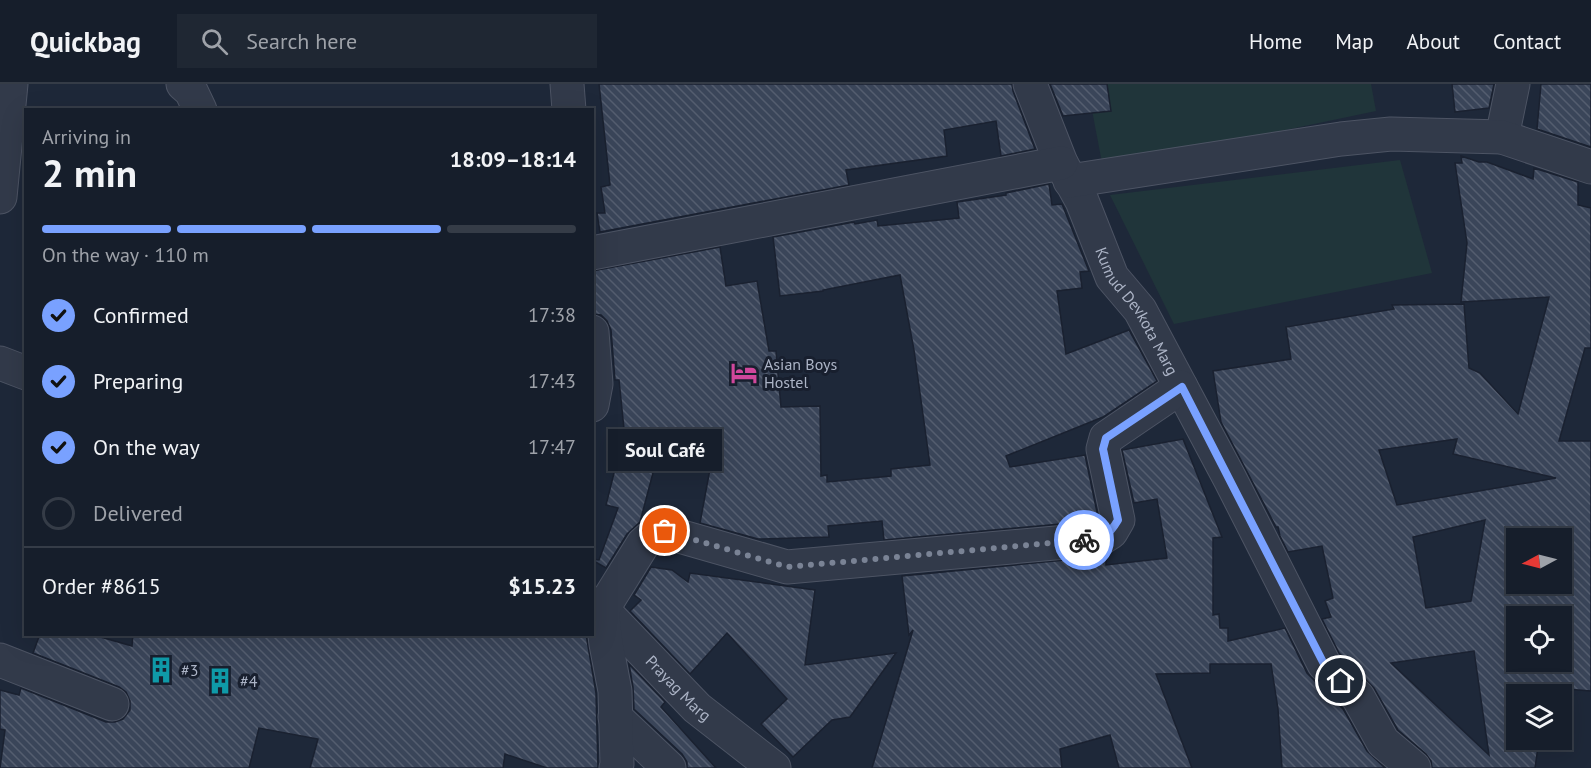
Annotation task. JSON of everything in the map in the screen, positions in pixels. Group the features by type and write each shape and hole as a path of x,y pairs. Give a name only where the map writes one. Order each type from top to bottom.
{"street":[{"path":"0,197 11,84"},
{"path":"183,84 191,91 199,108"},
{"path":"567,84 569,108"},
{"name":"Kumud Devkota Marg","path":"1030,84 1113,278 1140,310 1324,664 1358,697 1383,742 1414,768"},
{"path":"1502,137 1512,84"},
{"path":"594,253 1066,172 1361,136 1391,134 1502,137 1591,168"},
{"path":"594,358 596,384 594,394"},
{"path":"0,363 24,372"},
{"path":"616,768 615,691 597,604 643,544 651,537 665,531 787,567 1100,539 1111,532 1118,520 1103,449 1106,438 1182,387"},
{"name":"Prayag Marg","path":"597,604 697,708 774,768"},
{"path":"0,660 112,704"},
{"path":"615,717 669,768"}],"green space":[{"path":"1087,84 1371,84 1376,111 1103,168"},
{"path":"1400,160 1432,273 1174,324 1110,195"}],"building":[{"path":"599,84 1012,84 1035,149 1001,156 996,121 944,130 947,156 846,170 849,185 600,232 597,213 605,213 601,187 610,185"},
{"path":"1050,84 1107,84 1111,111 1063,116"},
{"path":"1452,84 1494,84 1489,108 1455,112"},
{"path":"1541,84 1591,84 1591,147 1537,129"},
{"path":"1461,156 1487,162 1533,179 1534,168 1578,182 1578,205 1591,208 1591,348 1585,348 1559,441 1591,441 1591,691 1572,689 1572,684 1506,684 1506,750 1538,750 1535,768 1432,768 1431,761 1426,754 1398,730 1374,688 1339,653 1322,619 1331,617 1325,601 1333,598 1322,546 1288,552 1278,527 1221,422 1213,371 1291,359 1286,327 1394,309 1392,305 1464,304 1469,368 1480,373 1518,414 1549,297 1461,302 1467,243 1455,163 1462,163","holes":["1457,439 1453,454 1556,478 1397,505 1379,450","1485,520 1471,601 1426,608 1413,537","1474,651 1489,755 1391,663"]},
{"path":"1049,184 1052,205 1062,204 1089,271 1080,272 1082,288 1057,291 1066,354 1129,330 1157,381 1103,417 1006,456 1010,467 1085,455 1097,519 884,540 882,521 828,526 829,537 758,539 700,523 710,469 654,469 640,522 627,534 606,568 594,561 594,559 599,560 618,508 606,505 616,465 628,468 619,380 615,380 611,330 601,315 594,314 594,271 720,247 726,286 757,281 769,351 776,351 781,407 820,406 821,476 827,475 827,482 891,476 891,469 930,465 914,350 900,275 823,291 780,296 773,237 854,222 855,224 877,220 878,226 959,218 957,202 1006,195 1006,193"},
{"path":"1183,439 1222,537 1213,538 1213,615 1219,614 1220,628 1228,628 1228,641 1285,628 1307,673 1343,709 1367,751 1385,768 1282,768 1278,709 1271,664 1210,664 1210,673 1156,674 1192,768 1119,768 1110,735 1060,749 1062,768 872,768 913,630 909,635 902,576 1106,556 1106,565 1167,558 1157,499 1134,503 1122,450"},
{"path":"651,567 672,570 688,582 690,573 815,590 805,665 896,653 850,717 832,720 793,757 761,724 787,699 727,633 690,674 630,611 641,600 634,595"},
{"path":"39,636 97,636 132,646 133,636 586,636 596,693 598,768 547,768 505,754 503,768 310,768 318,739 259,728 249,768 0,768 5,730 0,729 0,690 19,695 21,688 106,722 123,719 130,710 130,701 126,692 119,687 33,653"},
{"path":"629,664 665,702 661,707 716,768 687,768 687,762 682,754 634,709"}],"way so far":[{"path":"665,531 787,567 1084,540"}],"place":[{"name":"Asian Boys Hostel","path":"744,373"},
{"name":"Soul Café","path":"665,531"},
{"name":"#3","path":"161,670"},
{"name":"#4","path":"220,681"}],"route":[{"path":"1084,540 1100,539 1111,532 1118,520 1103,449 1106,438 1182,387 1324,664 1341,681"}]}
